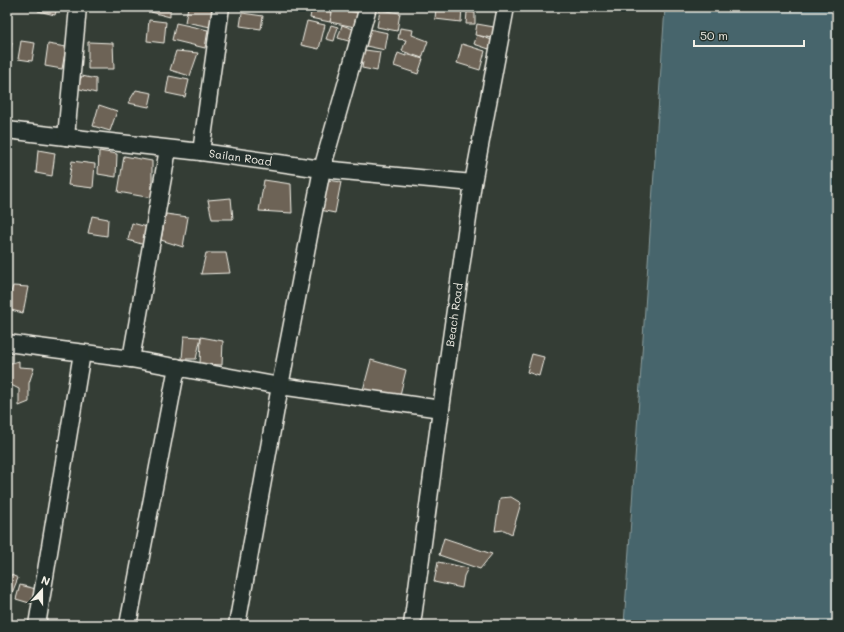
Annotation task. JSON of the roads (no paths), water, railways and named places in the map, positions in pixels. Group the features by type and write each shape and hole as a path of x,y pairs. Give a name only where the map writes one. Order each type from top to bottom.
{"street":[{"path":"66,137 78,7"},
{"path":"201,152 222,7"},
{"path":"237,625 280,386 322,169 368,7"},
{"name":"Beach Road","path":"412,625 473,184 506,7"},
{"name":"Sailan Road","path":"7,130 201,152 322,169 473,184"},
{"path":"131,359 168,149"},
{"path":"7,343 131,359 280,386 441,409"},
{"path":"36,625 82,353"},
{"path":"128,625 177,367"}],"water":[{"path":"665,7 837,7 837,625 624,625"}]}
